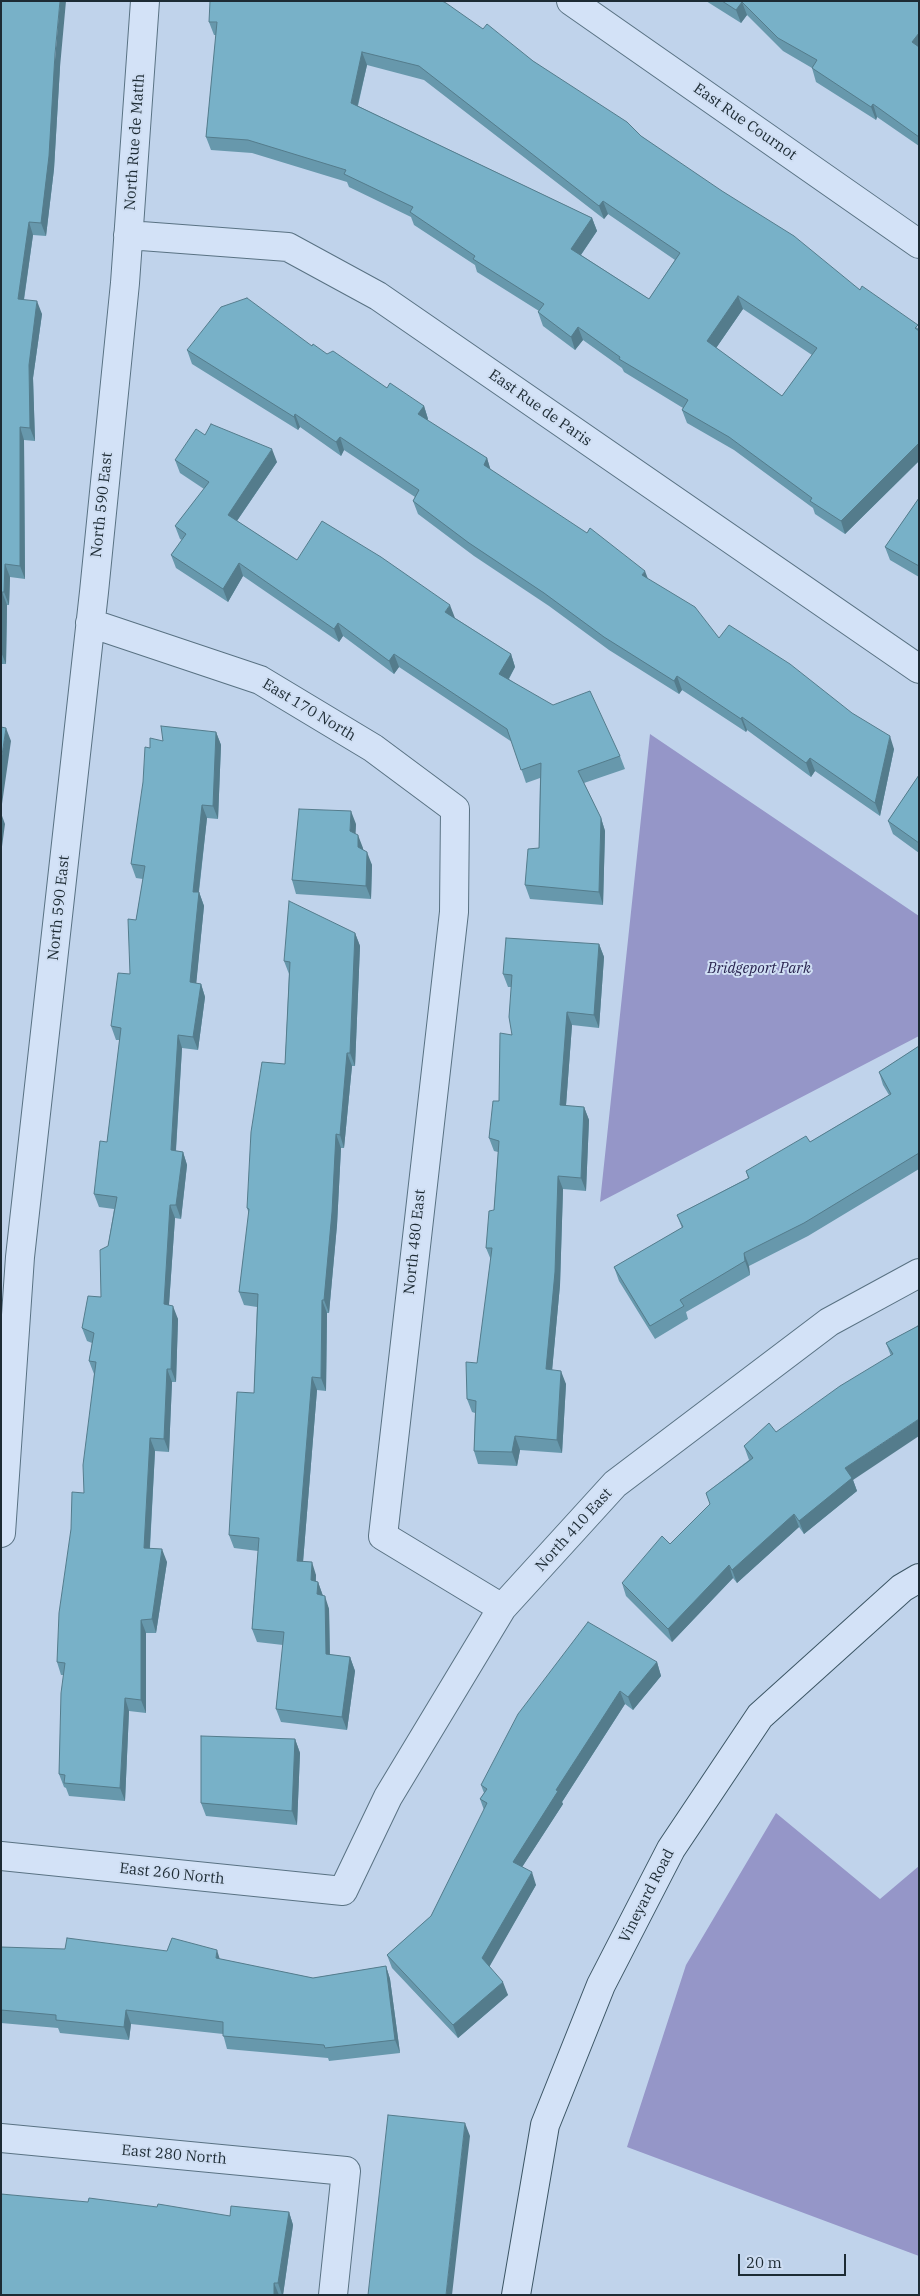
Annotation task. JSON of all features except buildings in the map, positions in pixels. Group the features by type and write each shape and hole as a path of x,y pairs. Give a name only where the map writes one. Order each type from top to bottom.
{"street":[{"name":"North Rue de Matth","path":"125,283 145,1"},
{"name":"East Rue Cournot","path":"572,1 919,244"},
{"name":"East Rue de Paris","path":"128,235 288,247 378,296 919,669"},
{"name":"North 590 East","path":"1,1533 20,1257 90,623 125,283"},
{"name":"East 170 North","path":"90,623 260,680 372,748 455,809"},
{"name":"North 480 East","path":"455,809 454,912 383,1536 502,1608"},
{"name":"North 410 East","path":"343,1892 388,1797 502,1608 615,1484 829,1322 919,1273"},
{"name":"Vineyard Road","path":"516,2295 545,2125 601,1985 671,1850 760,1716 902,1588 919,1578"},
{"name":"East 260 North","path":"1,1856 343,1892"},
{"name":"East 280 North","path":"1,2138 346,2171 333,2295"}],"green space":[{"name":"Bridgeport Park","path":"650,734 919,916 919,1036 600,1202"},
{"path":"776,1813 880,1899 919,1866 919,2256 627,2147 686,1965"}]}
